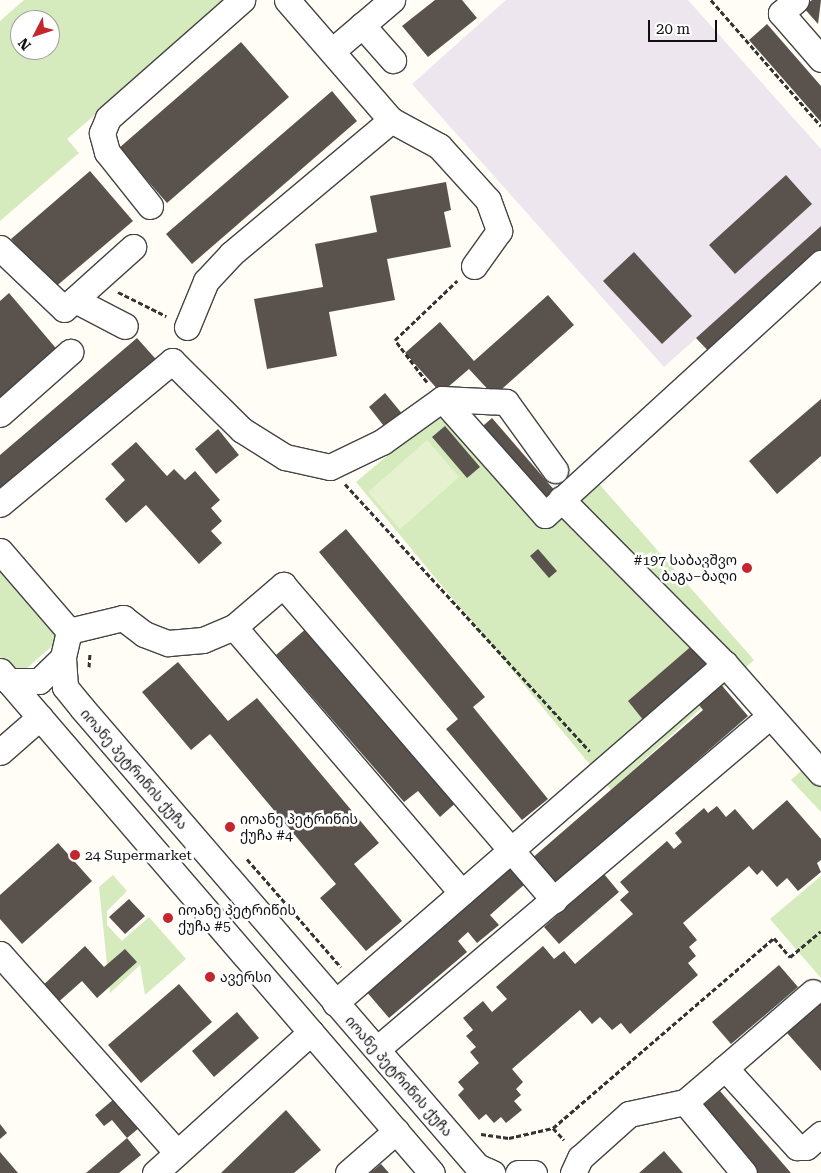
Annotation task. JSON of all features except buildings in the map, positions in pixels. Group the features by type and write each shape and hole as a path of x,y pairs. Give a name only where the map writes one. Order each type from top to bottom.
{"street":[{"path":"150,206 107,152 102,133 108,118 242,0"},
{"path":"287,0 391,120 439,146 488,200 499,231 474,266"},
{"path":"332,51 392,0"},
{"path":"796,0 781,13 821,59"},
{"path":"362,25 393,60"},
{"path":"187,327 206,281 231,254 391,120"},
{"path":"0,248 56,306 64,309 134,247"},
{"path":"553,507 821,263"},
{"path":"75,300 125,326"},
{"path":"0,414 70,352"},
{"path":"0,504 172,361 261,444 285,457 330,467 382,442 442,399 506,402 555,470"},
{"path":"442,399 553,507 725,664 821,773"},
{"path":"0,550 69,631 123,618 144,634 168,643 203,640 234,627 283,585 554,900"},
{"path":"234,627 462,893"},
{"name":"იოანე პეტრიწის ქუჩა","path":"69,631 62,658 65,686 330,997 377,1049 479,1171"},
{"path":"4,676 38,681 62,658"},
{"path":"155,1173 330,997 462,893 725,664"},
{"path":"4,676 430,1172"},
{"path":"377,1049 770,716"},
{"path":"0,752 40,717"},
{"path":"0,954 177,1153"},
{"path":"573,1173 580,1158 629,1114 685,1102 813,992"},
{"path":"725,1068 796,1147 806,1147 820,1138"},
{"path":"685,1102 744,1173"},
{"path":"348,1173 396,1131"},
{"path":"518,1173 534,1173"}],"path":[{"path":"711,0 821,126"},
{"path":"442,399 395,340 474,266"},
{"path":"96,281 187,327"},
{"path":"330,467 605,768"}],"shaded area":[{"path":"506,0 688,0 821,149 821,226 664,367 412,84"}],"green space":[{"path":"24,0 227,0 67,139 79,153 0,221 0,21 10,12 10,60 60,60 60,10 13,10"},
{"path":"445,407 543,522 593,477 754,660 611,790 356,482"},
{"path":"427,440 459,477 400,529 368,492"},
{"path":"0,564 53,625 56,635 53,645 26,669 16,670 0,657"},
{"path":"821,753 821,812 791,780"},
{"path":"113,875 127,891 107,911 107,925 122,941 149,917 186,959 145,995 140,965 110,993 99,887"},
{"path":"821,876 821,978 770,919"}],"place":[{"name":"#197 საბავშვო ბაგა–ბაღი","path":"747,568"},
{"name":"იოანე პეტრიწის ქუჩა #4","path":"230,827"},
{"name":"24 Supermarket","path":"75,855"},
{"name":"იოანე პეტრიწის ქუჩა #5","path":"168,918"},
{"name":"ავერსი","path":"210,977"}]}
